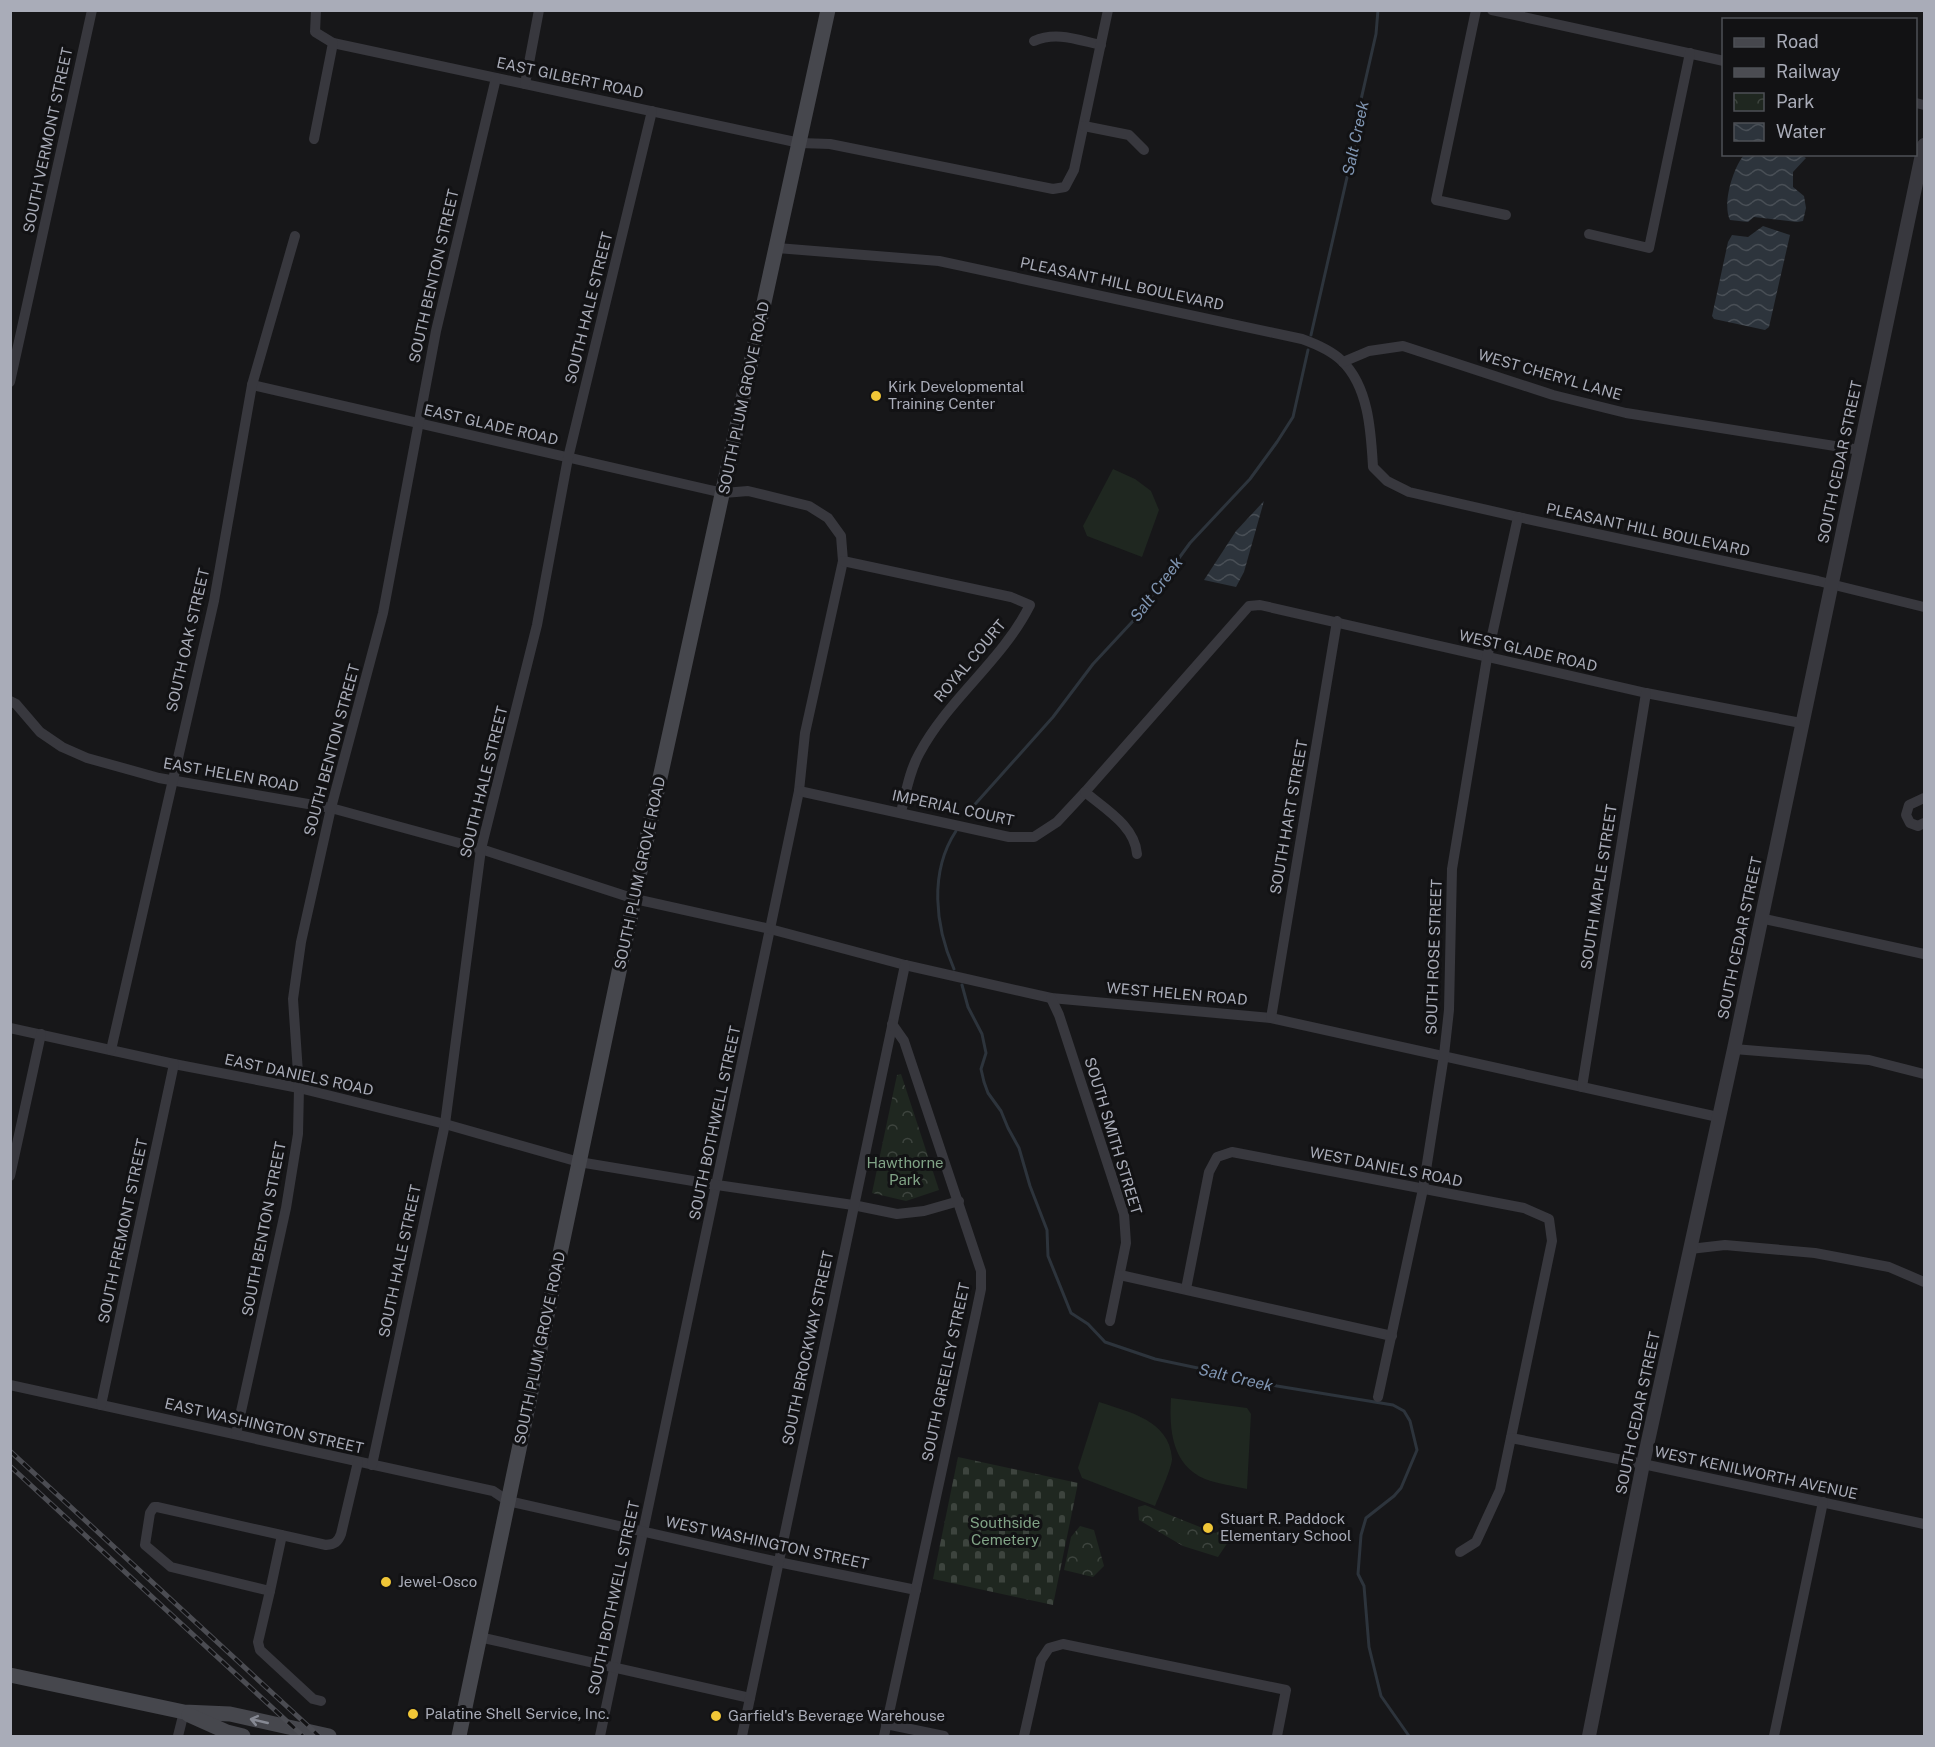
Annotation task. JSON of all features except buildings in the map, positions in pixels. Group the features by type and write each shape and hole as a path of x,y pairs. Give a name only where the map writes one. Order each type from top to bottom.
{"main road":[{"name":"SOUTH PLUM GROVE ROAD","path":"459,1737 635,899 828,10"},
{"path":"10,1675 184,1712 230,1714 329,1737"},
{"path":"184,1712 243,1737"}],"street":[{"name":"SOUTH VERMONT STREET","path":"10,382 92,10"},
{"path":"314,140 333,43 315,32 316,10"},
{"path":"525,84 539,10"},
{"path":"1108,10 1084,126 1129,135 1144,150"},
{"path":"1476,10 1436,200 1506,215"},
{"path":"1492,10 1722,61"},
{"path":"1034,41 1054,35 1101,45"},
{"name":"EAST GILBERT ROAD","path":"333,43 800,143 830,144 1053,189 1065,187 1074,170 1084,126"},
{"path":"1589,234 1649,248 1690,53"},
{"name":"SOUTH BENTON STREET","path":"236,1434 291,1180 298,1134 293,999 301,942 331,808 383,613 436,331 496,78"},
{"name":"SOUTH HALE STREET","path":"372,1465 445,1124 481,849 537,625 567,458 652,111"},
{"name":"SOUTH CEDAR STREET","path":"1591,1736 1643,1464 1734,1049 1924,146"},
{"name":"SOUTH OAK STREET","path":"111,1050 214,601 252,385 295,236"},
{"name":"PLEASANT HILL BOULEVARD","path":"777,248 917,258 993,271 1302,339 1321,346 1343,362 1362,394 1373,467 1387,481 1409,492 1832,584 1924,607"},
{"name":"WEST CHERYL LANE","path":"1343,362 1369,351 1403,346 1553,394 1626,413 1860,450"},
{"name":"EAST GLADE ROAD","path":"252,385 724,493"},
{"path":"1362,473 1373,467"},
{"name":"SOUTH BOTHWELL STREET","path":"600,1737 799,791 806,733 843,561 841,536 828,518 809,506 748,491 724,493"},
{"name":"SOUTH ROSE STREET","path":"1378,1397 1423,1189 1449,1010 1452,869 1487,658 1518,517"},
{"name":"ROYAL COURT","path":"843,561 1011,597 1030,605 1019,627 935,728 917,756 901,812"},
{"name":"WEST GLADE ROAD","path":"1249,606 1260,605 1337,621 1487,658 1646,693 1801,723"},
{"name":"IMPERIAL COURT","path":"799,791 1009,837 1034,837 1057,822 1085,792 1249,606"},
{"name":"SOUTH HART STREET","path":"1271,1018 1337,621"},
{"name":"SOUTH MAPLE STREET","path":"1582,1087 1646,693"},
{"name":"EAST HELEN ROAD","path":"10,701 16,704 40,732 62,747 87,758 172,780 331,808 481,849 635,899"},
{"path":"1085,792 1119,821 1136,841 1137,854"},
{"path":"1924,798 1909,805 1906,815 1910,823 1918,825 1924,823"},
{"name":"WEST HELEN ROAD","path":"635,899 770,929 905,965 1051,998 1271,1018 1718,1117"},
{"path":"1760,918 1924,954"},
{"name":"SOUTH BROCKWAY STREET","path":"742,1737 905,965"},
{"name":"SOUTH SMITH STREET","path":"1051,998 1059,1015 1124,1214 1126,1243 1110,1322"},
{"name":"SOUTH GREELEY STREET","path":"884,1737 981,1289 981,1270 959,1201 904,1041 892,1024"},
{"name":"EAST DANIELS ROAD","path":"10,1028 298,1088 445,1124 579,1162"},
{"path":"10,1176 41,1035"},
{"path":"1734,1049 1869,1060 1924,1074"},
{"name":"SOUTH FREMONT STREET","path":"101,1405 174,1064"},
{"name":"WEST DANIELS ROAD","path":"1186,1289 1209,1172 1217,1157 1232,1152 1524,1208 1549,1219 1552,1241 1511,1438"},
{"path":"579,1162 897,1214 910,1214 959,1201"},
{"path":"1690,1249 1725,1245 1815,1253 1889,1267 1924,1282"},
{"path":"1120,1275 1392,1336"},
{"name":"EAST WASHINGTON STREET","path":"10,1385 493,1491 508,1501"},
{"path":"1460,1552 1476,1542 1500,1490 1511,1438"},
{"name":"WEST KENILWORTH AVENUE","path":"1511,1438 1924,1524"},
{"path":"270,1591 177,1570 147,1547 144,1541 150,1513 154,1507 333,1545 341,1534 358,1462"},
{"name":"WEST WASHINGTON STREET","path":"508,1501 778,1562 916,1590"},
{"path":"1774,1737 1823,1502"},
{"path":"282,1535 258,1642 260,1650 313,1699 321,1701"},
{"path":"479,1637 750,1698"},
{"path":"1024,1737 1041,1660 1049,1648 1063,1644 1286,1690 1277,1737"},
{"path":"178,1737 184,1712"},
{"path":"886,1724 944,1737"}],"green space":[{"path":"1113,469 1135,479 1151,491 1159,510 1142,557 1087,536 1083,526"},
{"name":"Hawthorne Park","path":"901,1074 939,1190 906,1201 872,1193 897,1075"},
{"path":"1171,1398 1247,1408 1251,1414 1247,1489 1205,1479 1185,1465 1179,1456 1172,1434"},
{"path":"1099,1402 1146,1420 1164,1435 1169,1445 1172,1462 1155,1506 1082,1478 1078,1468"},
{"name":"Southside Cemetery","path":"958,1457 1078,1483 1053,1605 933,1579"},
{"path":"1145,1505 1215,1533 1224,1529 1228,1542 1218,1557 1183,1546 1139,1520 1138,1507"},
{"path":"1080,1526 1094,1530 1104,1566 1093,1577 1064,1570 1071,1537"}],"water":[{"path":"1743,156 1803,156 1806,158 1793,172 1793,187 1804,196 1806,208 1803,221 1754,217 1748,222 1730,220 1728,196"},
{"path":"1763,226 1790,235 1769,327 1765,330 1714,319 1712,316 1728,242 1732,235 1748,237"},
{"path":"1264,501 1244,572 1236,587 1204,580 1236,531"}],"waterway":[{"name":"Salt Creek","path":"1311,335 1359,125 1360,104 1376,34 1378,10"},
{"name":"Salt Creek","path":"969,811 1053,717 1093,664 1133,621 1190,543 1250,479 1293,417 1308,350"},
{"name":"Salt Creek","path":"954,969 942,935 938,881 947,847 956,831"},
{"name":"Salt Creek","path":"962,985 968,1007 982,1034 986,1053 981,1069 984,1082 1019,1148 1030,1186 1047,1230 1048,1256 1071,1313 1088,1324 1105,1342 1155,1359 1277,1386 1393,1405 1404,1411 1410,1421 1417,1450 1401,1488 1366,1518 1361,1535 1358,1574 1364,1586 1369,1647 1381,1696 1409,1736"}],"railway":[{"path":"10,1451 319,1736"},
{"path":"10,1466 303,1736"}],"place":[{"name":"Kirk Developmental Training Center","path":"876,396"},
{"name":"Stuart R. Paddock Elementary School","path":"1208,1528"},
{"name":"Jewel-Osco","path":"386,1582"},
{"name":"Palatine Shell Service, Inc.","path":"413,1714"},
{"name":"Garfield's Beverage Warehouse","path":"716,1716"}]}
